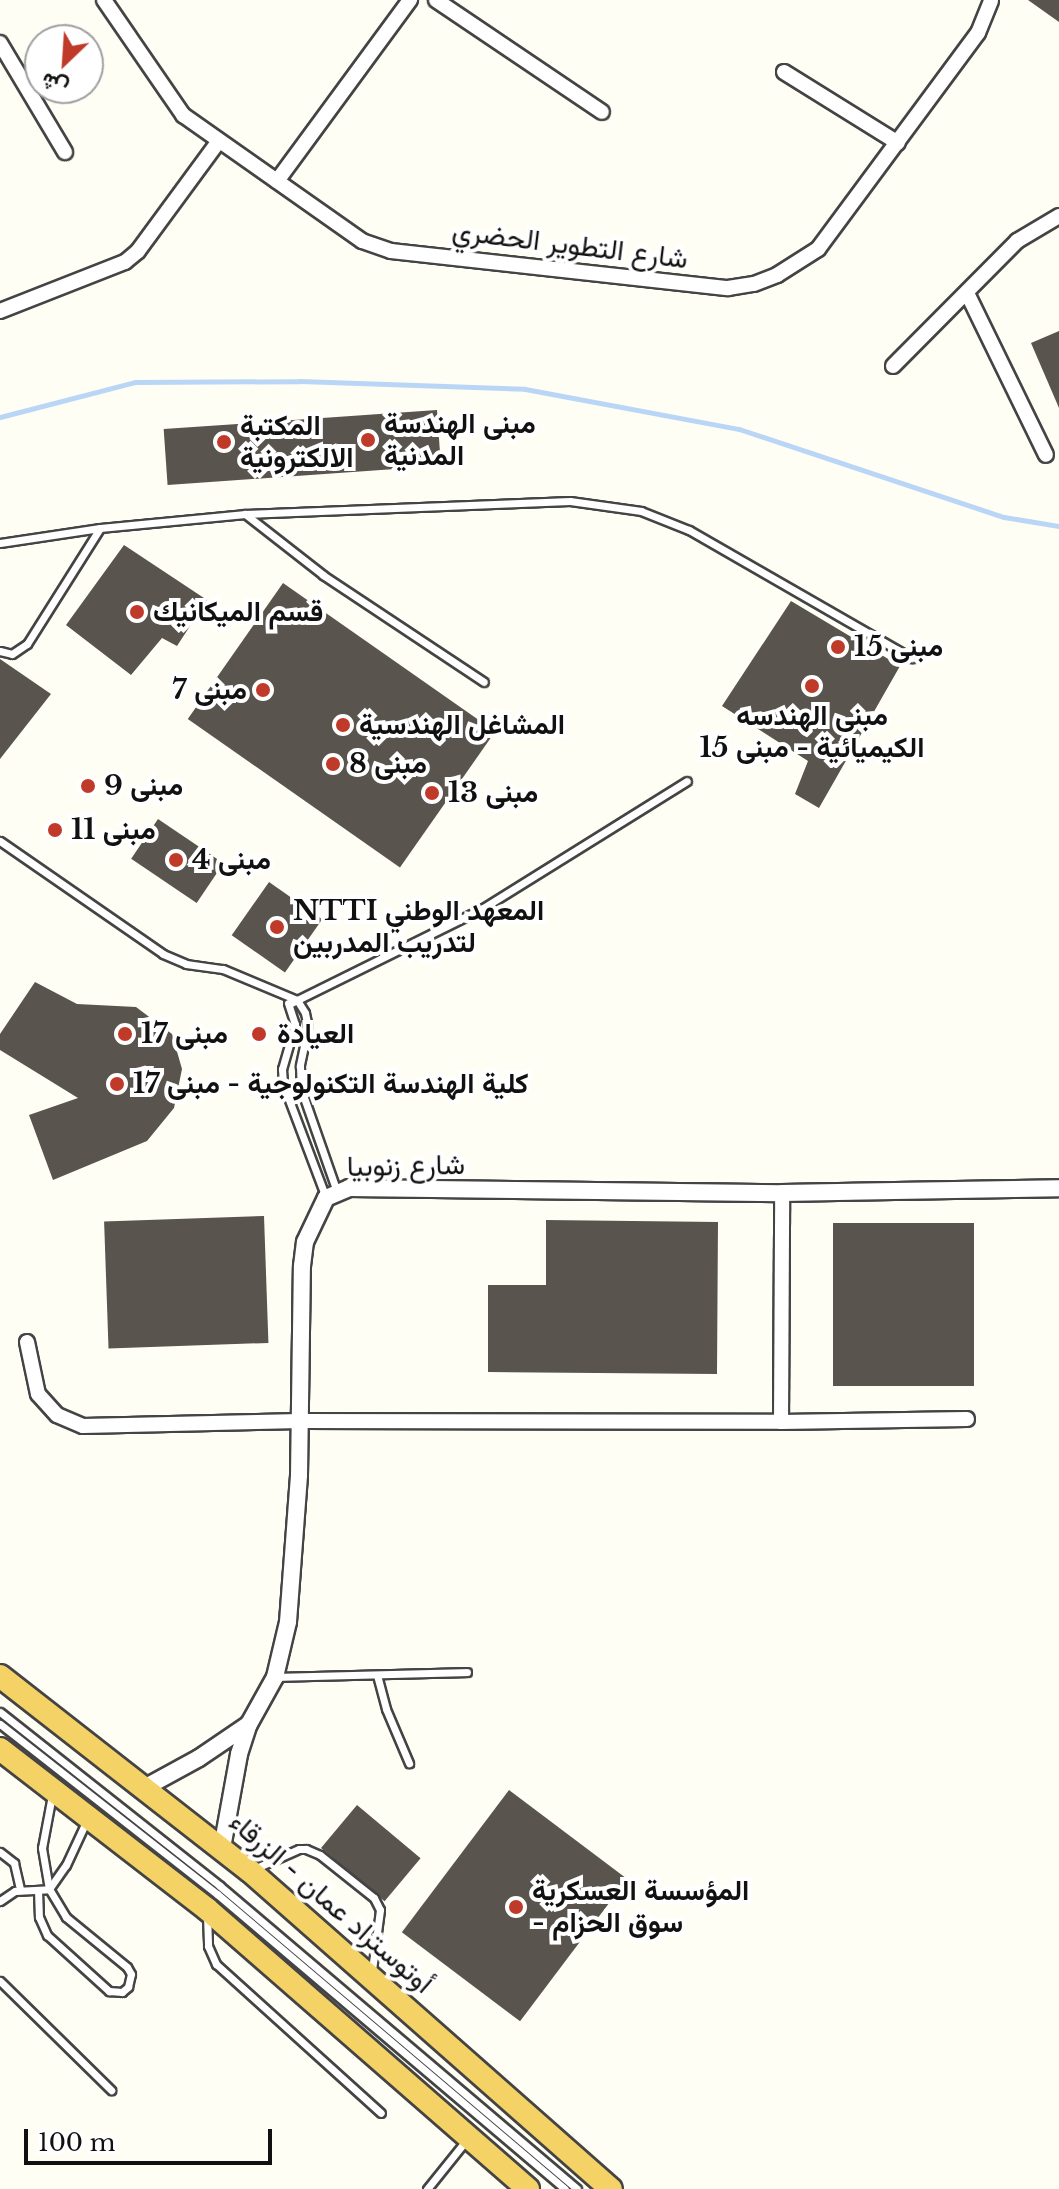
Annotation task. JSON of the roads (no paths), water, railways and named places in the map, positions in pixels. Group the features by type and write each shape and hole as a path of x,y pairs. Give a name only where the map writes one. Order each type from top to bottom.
{"highway":[{"name":"أوتوستراد عمان - الزرقاء","path":"0,1676 250,1871 611,2189"},
{"path":"0,1749 207,1909 528,2189"}],"street":[{"name":"شارع التطوير الحضري","path":"104,0 183,115 362,241 382,249 728,288 777,275 818,249 978,33 991,0"},
{"path":"277,181 410,0"},
{"path":"436,0 602,112"},
{"path":"0,43 65,152"},
{"path":"784,72 898,143"},
{"path":"1,309 125,262 138,251 218,142"},
{"path":"893,366 1017,241 1059,216"},
{"path":"967,293 1046,455"},
{"name":"شارع زنوبيا","path":"222,1848 232,1784 249,1724 275,1677 291,1593 300,1421 302,1266 305,1242 332,1195 349,1188 782,1193 1059,1188"},
{"path":"781,1422 782,1193"},
{"path":"27,1342 38,1394 57,1415 69,1422 97,1426 300,1421 781,1422 967,1419"},
{"path":"146,1787 249,1724"}],"lane":[{"path":"0,543 100,528 245,514 570,501 641,511 689,530 912,658"},
{"path":"245,514 323,575 484,682"},
{"path":"0,651 12,654 27,644 100,528"},
{"path":"293,1002 483,908 687,781"},
{"path":"0,841 163,954 186,964 223,969 284,993 305,1013 308,1027 299,1074 332,1195"},
{"path":"293,1002 295,1024 282,1078 291,1108 332,1195"},
{"path":"282,1078 299,1074"},
{"path":"291,1108 305,1104"},
{"path":"275,1677 467,1672"},
{"path":"377,1675 386,1709 409,1763"},
{"path":"0,1712 220,1886 577,2189"},
{"path":"0,1724 217,1894 565,2189"},
{"path":"38,1890 39,1917 47,1935 109,1991 122,1992 128,1987 131,1974 127,1967 66,1917 49,1889 42,1848 53,1790"},
{"path":"0,1901 20,1890 49,1889 66,1865 88,1817"},
{"path":"250,1871 299,1849 306,1849 374,1898 380,1910 372,1977"},
{"path":"0,1852 14,1863 20,1890"},
{"path":"207,1909 208,1946 216,1964 381,2113"},
{"path":"0,1981 111,2090"},
{"path":"427,2189 469,2137"}],"waterway":[{"path":"0,417 135,382 300,381 525,389 739,429 1004,517 1059,526"}],"place":[{"name":"مبنى الهندسة المدنية","path":"368,440"},
{"name":"المكتبة الالكترونية","path":"224,442"},
{"name":"قسم الميكانيك","path":"137,612"},
{"name":"مبنى 15","path":"838,647"},
{"name":"مبنى الهندسه الكيميائية - مبنى 15","path":"812,686"},
{"name":"مبنى 7","path":"263,690"},
{"name":"المشاغل الهندسية","path":"343,725"},
{"name":"مبنى 8","path":"333,764"},
{"name":"مبنى 9","path":"88,786"},
{"name":"مبنى 13","path":"432,793"},
{"name":"مبنى 11","path":"55,830"},
{"name":"مبنى 4","path":"176,860"},
{"name":"NTTI المعهد الوطني لتدريب المدربين","path":"277,927"},
{"name":"مبنى 17","path":"125,1034"},
{"name":"العيادة","path":"259,1034"},
{"name":"كلية الهندسة التكنولوجية - مبنى 17","path":"117,1084"},
{"name":"المؤسسة العسكرية - سوق الحزام","path":"516,1907"}]}
